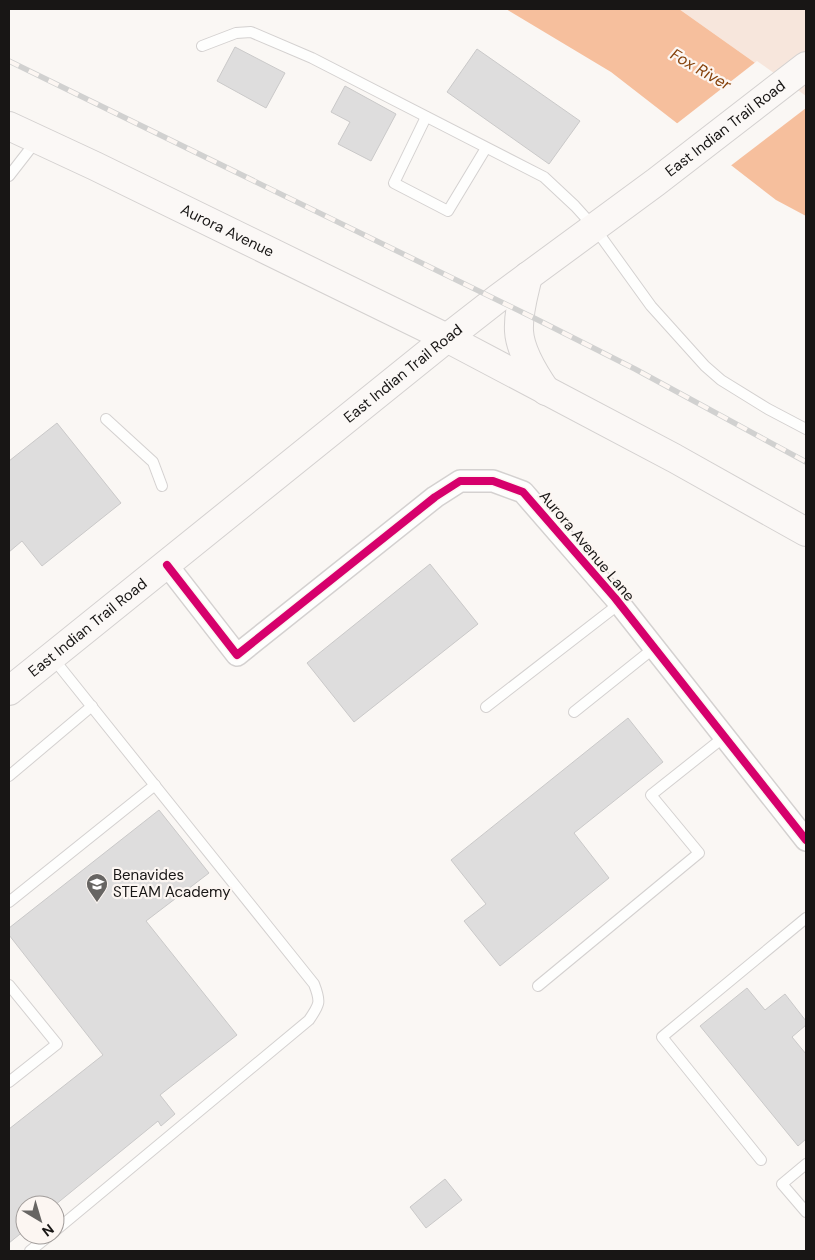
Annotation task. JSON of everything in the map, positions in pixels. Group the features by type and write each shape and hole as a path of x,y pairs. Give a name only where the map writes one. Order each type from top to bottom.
{"main road":[{"name":"East Indian Trail Road","path":"9,691 447,338 656,182 806,66"},
{"name":"Aurora Avenue","path":"9,126 447,338 674,458 806,532"},
{"path":"528,276 520,311 519,332 532,370 546,391"}],"street":[{"name":"Aurora Avenue Lane","path":"167,565 237,655 435,497 460,481 493,481 523,492 619,604 806,840"}],"lane":[{"path":"202,46 236,33 252,32 312,58 544,177 594,227 651,306 705,366 721,380 768,409 806,429"},
{"path":"426,117 394,183 448,211 486,148"},
{"path":"9,176 38,139"},
{"path":"106,419 153,462 162,486"},
{"path":"486,707 619,604"},
{"path":"574,712 654,648"},
{"path":"52,657 314,984 320,998 317,1008 309,1020 65,1223"},
{"path":"9,776 92,706"},
{"path":"538,986 699,853 651,794 724,737"},
{"path":"9,902 154,785"},
{"path":"761,1160 662,1037 806,918"},
{"path":"9,985 57,1044 9,1082"},
{"path":"806,1164 782,1184 806,1212"}],"shaded area":[{"path":"679,9 806,9 806,99"}],"water":[{"name":"Fox River","path":"506,9 679,9 806,99 806,216 776,200 611,72"}],"pier":[{"path":"757,61 806,96 806,108 729,167 675,125"}],"building":[{"path":"235,47 285,73 266,108 217,81"},
{"path":"477,49 580,121 549,164 447,92"},
{"path":"345,86 396,114 371,161 338,144 350,122 331,112"},
{"path":"57,423 121,503 42,566 22,541 9,552 9,461"},
{"path":"430,564 478,624 354,722 307,663"},
{"path":"628,718 663,762 574,833 609,878 500,966 464,921 486,904 451,860"},
{"path":"159,810 209,873 146,921 237,1035 160,1095 175,1114 161,1126 158,1121 65,1197 65,1195 15,1195 15,1238 9,1243 9,1129 103,1055 9,935 9,928"},
{"path":"747,988 765,1010 785,994 806,1021 806,1025 792,1037 806,1054 806,1139 798,1146 700,1026"},
{"path":"445,1179 462,1200 426,1228 410,1207"}],"railway":[{"path":"9,61 536,319 635,369 806,462"}],"cycle path":[{"path":"167,565 237,655 435,497 460,481 493,481 523,492 615,598 806,840"}],"place":[{"name":"Benavides STEAM Academy","path":"97,903"}]}
